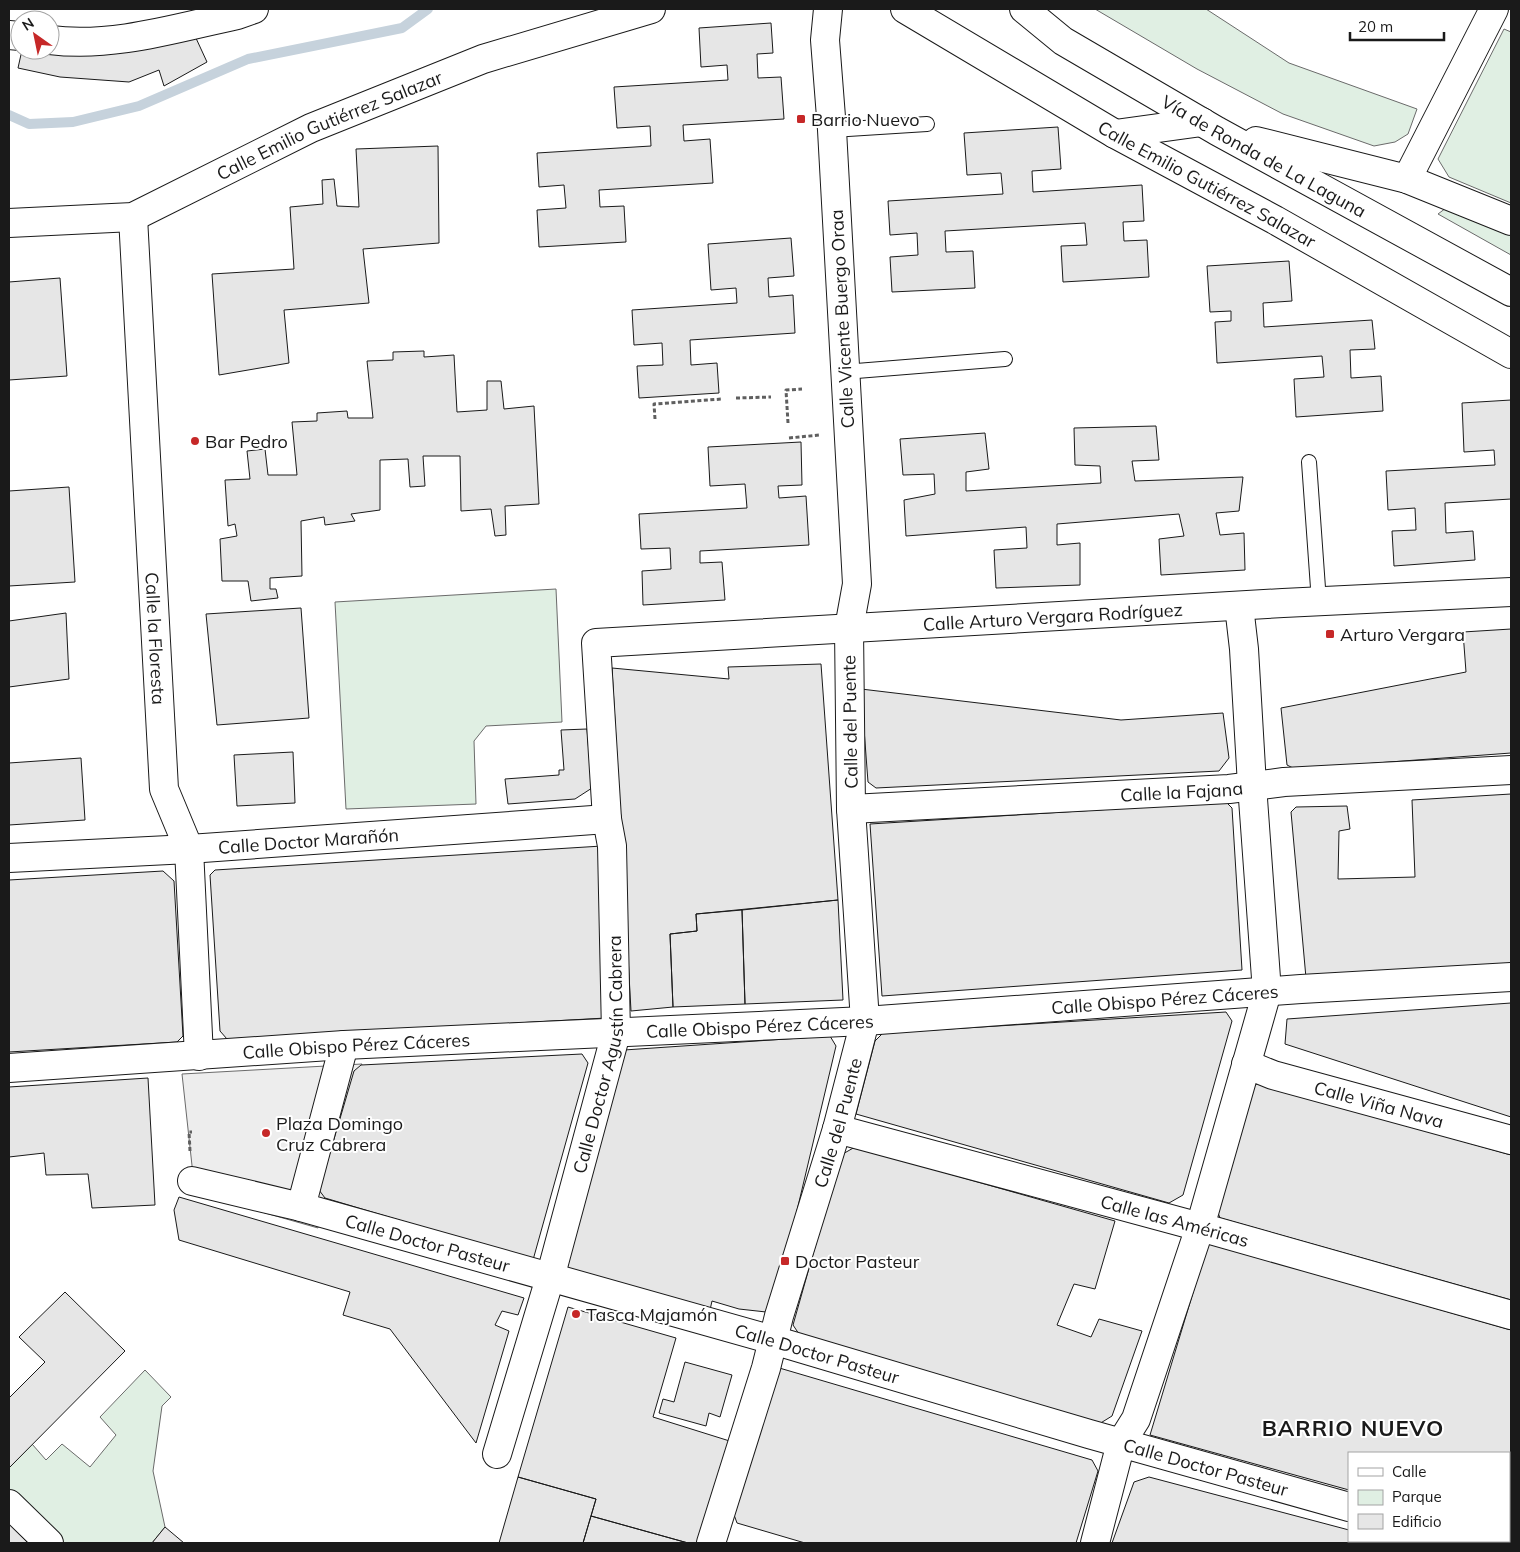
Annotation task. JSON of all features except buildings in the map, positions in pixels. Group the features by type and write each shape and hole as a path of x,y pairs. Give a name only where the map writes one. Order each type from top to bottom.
{"street":[{"path":"60,41 118,40 237,15 254,9"},
{"name":"Calle Emilio Gutiérrez Salazar","path":"9,223 133,217 311,128 465,66 651,9"},
{"name":"Calle Vicente Buergo Oraa","path":"828,9 825,40 832,130 856,584 848,628"},
{"name":"Calle Emilio Gutiérrez Salazar","path":"905,9 1115,134 1274,220 1511,354"},
{"name":"Vía de Ronda de La Laguna","path":"1024,9 1063,41 1209,126 1511,292"},
{"path":"1408,179 1494,9 1511,17"},
{"path":"1115,134 1209,126 1408,179 1511,221"},
{"name":"Calle la Floresta","path":"133,217 164,789 190,849 199,1056"},
{"name":"Calle Arturo Vergara Rodríguez","path":"596,643 1511,592"},
{"path":"1095,1543 1120,1443 1136,1419 1200,1227 1267,992 1244,649 1239,606"},
{"name":"Calle del Puente","path":"718,1541 779,1316 837,1129 865,1021 851,809 848,628"},
{"name":"Calle Doctor Agustín Cabrera","path":"497,1454 550,1278 616,1034 612,846 607,819 596,643"},
{"name":"Calle la Fajana","path":"851,809 1229,789 1252,785 1511,770"},
{"name":"Calle Doctor Marañón","path":"9,858 190,849 607,819"},
{"name":"Calle Obispo Pérez Cáceres","path":"9,1068 344,1046 865,1021 1267,992 1511,977"},
{"path":"301,1207 344,1046"},
{"name":"Calle Viña Nava","path":"1246,1064 1273,1075 1511,1140"},
{"name":"Calle las Américas","path":"837,1129 1200,1227 1511,1315"},
{"name":"Calle Doctor Pasteur","path":"192,1181 301,1207 773,1340 1120,1443 1348,1507"},
{"path":"9,1504 49,1543"}],"lane":[{"path":"832,130 927,124"},
{"path":"844,372 1005,360"},
{"path":"1309,462 1319,602"}],"path":[{"path":"788,423 786,390 802,389"},
{"path":"736,398 771,397"},
{"path":"655,419 654,404 722,399"},
{"path":"789,438 820,435"}],"green space":[{"path":"1095,9 1206,9 1289,63 1417,109 1408,134 1395,142 1374,146 1283,114 1197,69"},
{"path":"1504,29 1511,32 1511,203 1449,177 1438,159"},
{"path":"1446,208 1511,234 1511,255 1438,214"},
{"path":"556,589 562,722 486,726 474,741 476,804 346,809 335,602"},
{"path":"145,1370 171,1397 162,1406 153,1471 165,1527 152,1543 59,1543 9,1494 9,1468 32,1444 46,1460 62,1444 90,1467 116,1435 100,1417"}],"shaded area":[{"name":"Plaza Domingo Cruz Cabrera","path":"362,1064 318,1228 195,1193 182,1074"}],"waterway":[{"path":"9,115 29,124 73,122 139,106 248,59 402,28 428,9"}],"place":[{"name":"Barrio Nuevo","path":"801,119"},
{"name":"Bar Pedro","path":"195,441"},
{"name":"Arturo Vergara","path":"1330,634"},
{"name":"Plaza Domingo Cruz Cabrera","path":"266,1133"},
{"name":"Doctor Pasteur","path":"785,1261"},
{"name":"Tasca Majamón","path":"576,1314"}],"district":[{"name":"BARRIO NUEVO","path":"1353,1428"}]}
